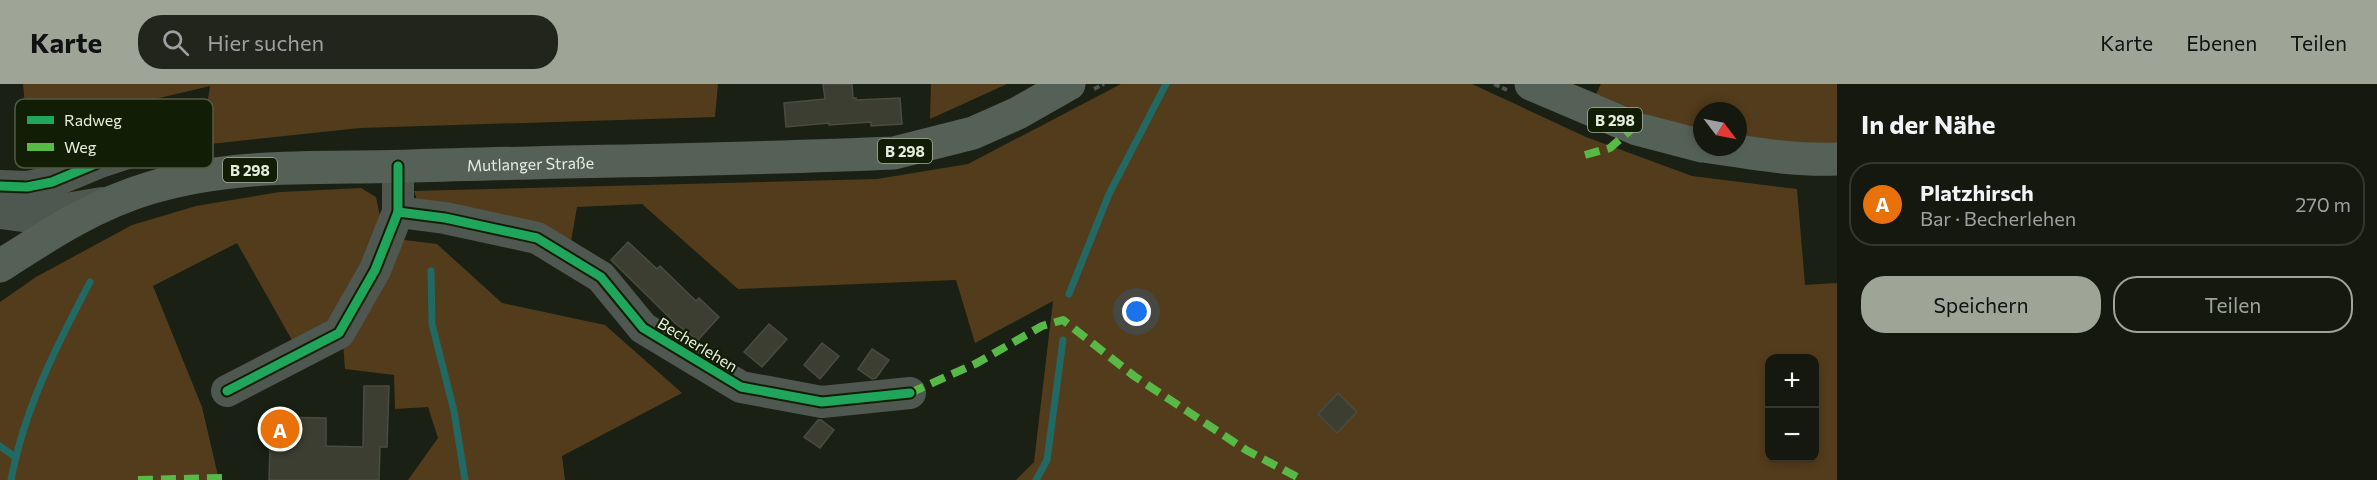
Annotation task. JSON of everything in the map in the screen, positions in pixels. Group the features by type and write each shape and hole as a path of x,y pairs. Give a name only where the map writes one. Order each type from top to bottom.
{"main road":[{"name":"Mutlanger Straße","path":"1,264 58,228 106,202 194,176 288,166 398,166 894,153 973,133 1069,84"},
{"name":"B 298","path":"1531,84 1637,129 1693,144"},
{"path":"1747,151 1809,159 1837,159"}],"street":[{"path":"227,391 339,333 375,270 398,212 398,166"},
{"path":"0,186 27,187 52,182 86,168"},
{"path":"0,213 24,216 106,202"},
{"name":"Becherlehen","path":"398,212 445,218 537,237 601,277 643,328 741,387 822,402 910,393"}],"shaded area":[{"path":"23,84 718,84 715,117 360,128 213,144 213,99 208,99 210,86 155,99 24,99"},
{"path":"931,84 1007,84 930,119"},
{"path":"1121,84 1472,84 1586,137 1692,176 1797,189 1805,285 1837,283 1837,480 1016,480 1034,462 1053,301 975,343 956,280 738,289 642,204 577,207 571,241 418,203 414,191 877,179 968,164"},
{"path":"1601,84 1837,84 1837,145 1747,139 1747,102 1693,102 1693,128 1668,123 1596,94"},
{"path":"361,188 376,197 380,216 367,263 344,315 297,349 237,243 153,286 202,407 219,480 0,480 0,302 36,277 132,225 196,206 280,192"},
{"path":"396,239 437,244 502,303 605,325 682,393 562,456 565,480 408,480 438,438 428,407 395,409 394,375 345,369 342,330"}],"building":[{"path":"823,84 852,84 853,98 856,100 900,98 902,124 871,126 871,122 829,125 829,123 786,127 784,103 825,99"},
{"path":"628,242 657,269 660,266 696,301 699,298 719,317 698,340 676,324 611,260"},
{"path":"769,324 787,339 762,367 744,352"},
{"path":"822,343 839,356 820,379 804,365"},
{"path":"872,349 889,360 876,378 872,379 858,369"},
{"path":"364,386 389,386 387,447 380,447 379,480 269,480 271,417 326,418 326,446 363,447"},
{"path":"1338,393 1357,412 1337,433 1318,414"},
{"path":"818,420 834,430 820,448 804,437"}],"waterway":[{"path":"1069,294 1109,194 1166,84"},
{"path":"431,271 432,324 454,411 465,480"},
{"path":"11,480 33,403 54,354 90,282"},
{"path":"1036,480 1047,460 1063,340"},
{"path":"0,446 15,457"}],"marked path":[{"path":"1585,155 1610,148 1633,128"},
{"path":"910,393 977,363 1042,326 1063,320 1134,376 1246,450 1303,480"},
{"path":"138,480 222,478"}],"cycle path":[{"path":"227,391 339,333 375,270 398,212 398,166"},
{"path":"0,186 27,187 52,182 86,168"},
{"path":"398,212 445,218 537,238 601,277 643,328 741,387 822,402 910,393"}],"place":[{"name":"Platzhirsch","path":"280,429"}]}
